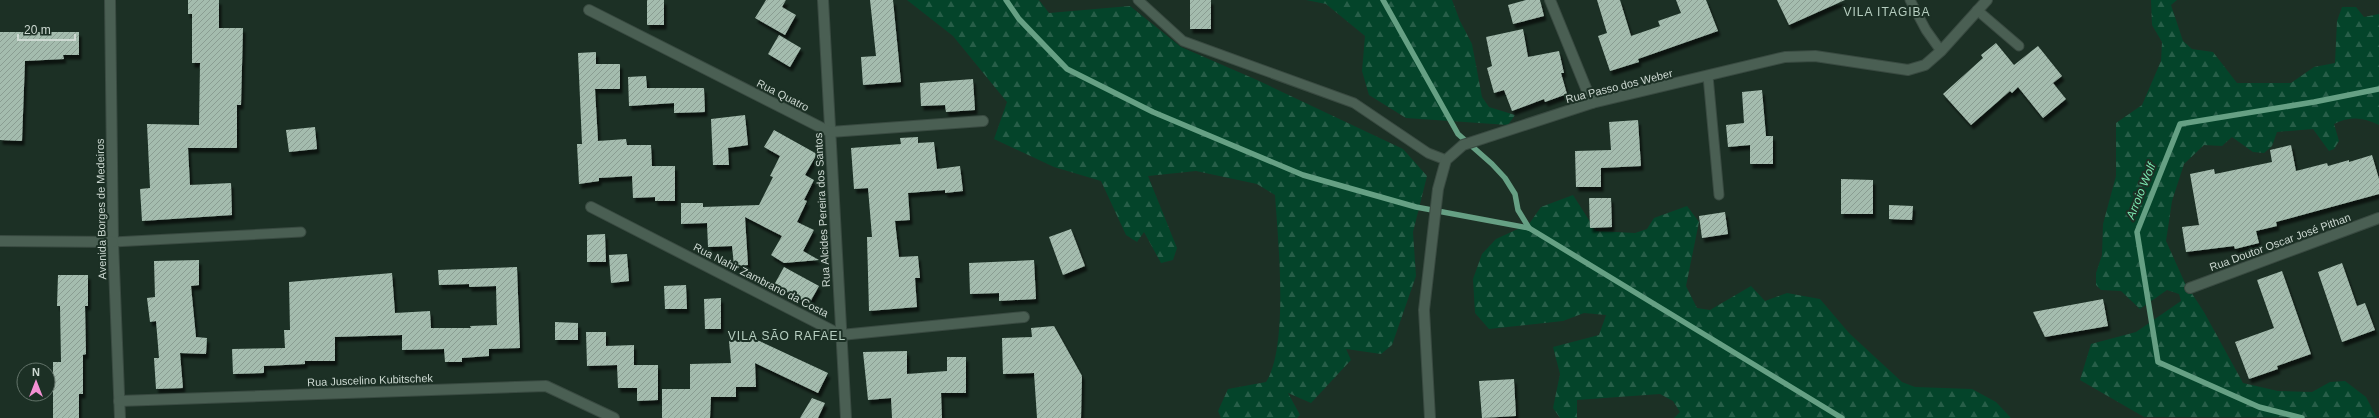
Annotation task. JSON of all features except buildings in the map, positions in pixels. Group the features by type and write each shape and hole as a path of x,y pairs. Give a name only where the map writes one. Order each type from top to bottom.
{"street":[{"name":"Avenida Borges de Medeiros","path":"110,0 113,242 120,418"},
{"name":"Rua Alcides Pereira dos Santos","path":"823,0 846,418"},
{"path":"1550,0 1592,103"},
{"name":"Rua Passo dos Weber","path":"1446,160 1463,145 1592,103 1785,57 1815,56 1908,70 1925,65 1941,51 1987,0"},
{"name":"Rua Quatro","path":"589,10 830,132"},
{"path":"830,132 983,121"},
{"path":"1430,418 1424,310 1438,189 1446,160"},
{"name":"Rua Nahir Zambrano da Costa","path":"591,207 841,335"},
{"name":"Rua Doutor Oscar José Pithan","path":"2190,288 2379,218"},
{"path":"0,241 113,242"},
{"path":"841,335 1024,317"},
{"name":"Rua Juscelino Kubitschek","path":"120,401 546,386 614,418"}],"lane":[{"path":"1138,0 1183,41 1354,103 1428,153 1446,160"},
{"path":"1910,0 1926,30 1941,51"},
{"path":"1977,10 2019,46"},
{"path":"1708,76 1719,194"},
{"path":"113,242 301,232"}],"green space":[{"path":"907,0 1039,0 1049,13 1130,6 1181,47 1257,80 1403,149 1427,176 1413,232 1416,276 1392,345 1381,354 1346,349 1351,360 1311,403 1288,393 1300,415 1297,418 1221,418 1218,411 1228,389 1266,382 1273,366 1278,344 1280,319 1280,264 1275,195 1257,184 1196,171 1148,176 1177,248 1173,260 1161,263 1144,232 1137,242 1126,235 1101,181 1054,167 994,139 1007,102 953,36"},
{"path":"1306,0 1452,0 1460,21 1472,44 1482,97 1489,107 1515,115 1508,125 1406,118 1369,95 1362,71 1365,36 1326,4"},
{"path":"2151,0 2177,0 2171,5 2183,41 2192,49 2213,52 2237,83 2291,83 2314,67 2335,63 2337,21 2342,7 2356,7 2364,17 2379,14 2379,125 2367,120 2356,118 2340,121 2334,124 2339,141 2334,149 2329,151 2313,129 2277,132 2272,146 2264,153 2253,152 2232,137 2222,146 2204,145 2184,164 2172,201 2166,241 2185,283 2204,312 2243,383 2278,391 2312,392 2330,382 2345,381 2366,397 2377,418 2144,417 2080,380 2091,344 2136,332 2181,301 2179,294 2167,290 2140,309 2121,291 2101,290 2096,285 2096,273 2102,255 2103,224 2116,176 2116,123 2142,105 2161,61 2162,42 2152,25"},
{"path":"1573,195 1596,231 1635,233 1647,229 1654,218 1687,206 1699,222 1686,286 1697,308 1710,310 1751,286 1765,301 1787,293 1820,299 1849,333 1902,382 1915,387 1972,389 1996,402 2011,418 1674,418 1680,412 1673,401 1660,394 1577,400 1577,418 1560,418 1553,408 1560,374 1553,347 1599,335 1606,315 1584,313 1563,321 1489,329 1475,313 1473,279 1482,254 1496,239 1529,224 1541,207"}],"waterway":[{"path":"1006,0 1019,19 1067,69 1153,112 1303,175 1416,207 1529,228 1842,418"},
{"path":"1383,0 1458,134 1492,164 1505,178 1515,194 1518,210 1529,228"},
{"name":"Arroio Wolf","path":"2302,418 2259,407 2158,362 2137,232 2180,124 2314,102 2379,89"}],"district":[{"name":"VILA ITAGIBA","path":"1887,12"},
{"name":"VILA SÃO RAFAEL","path":"787,336"}]}
